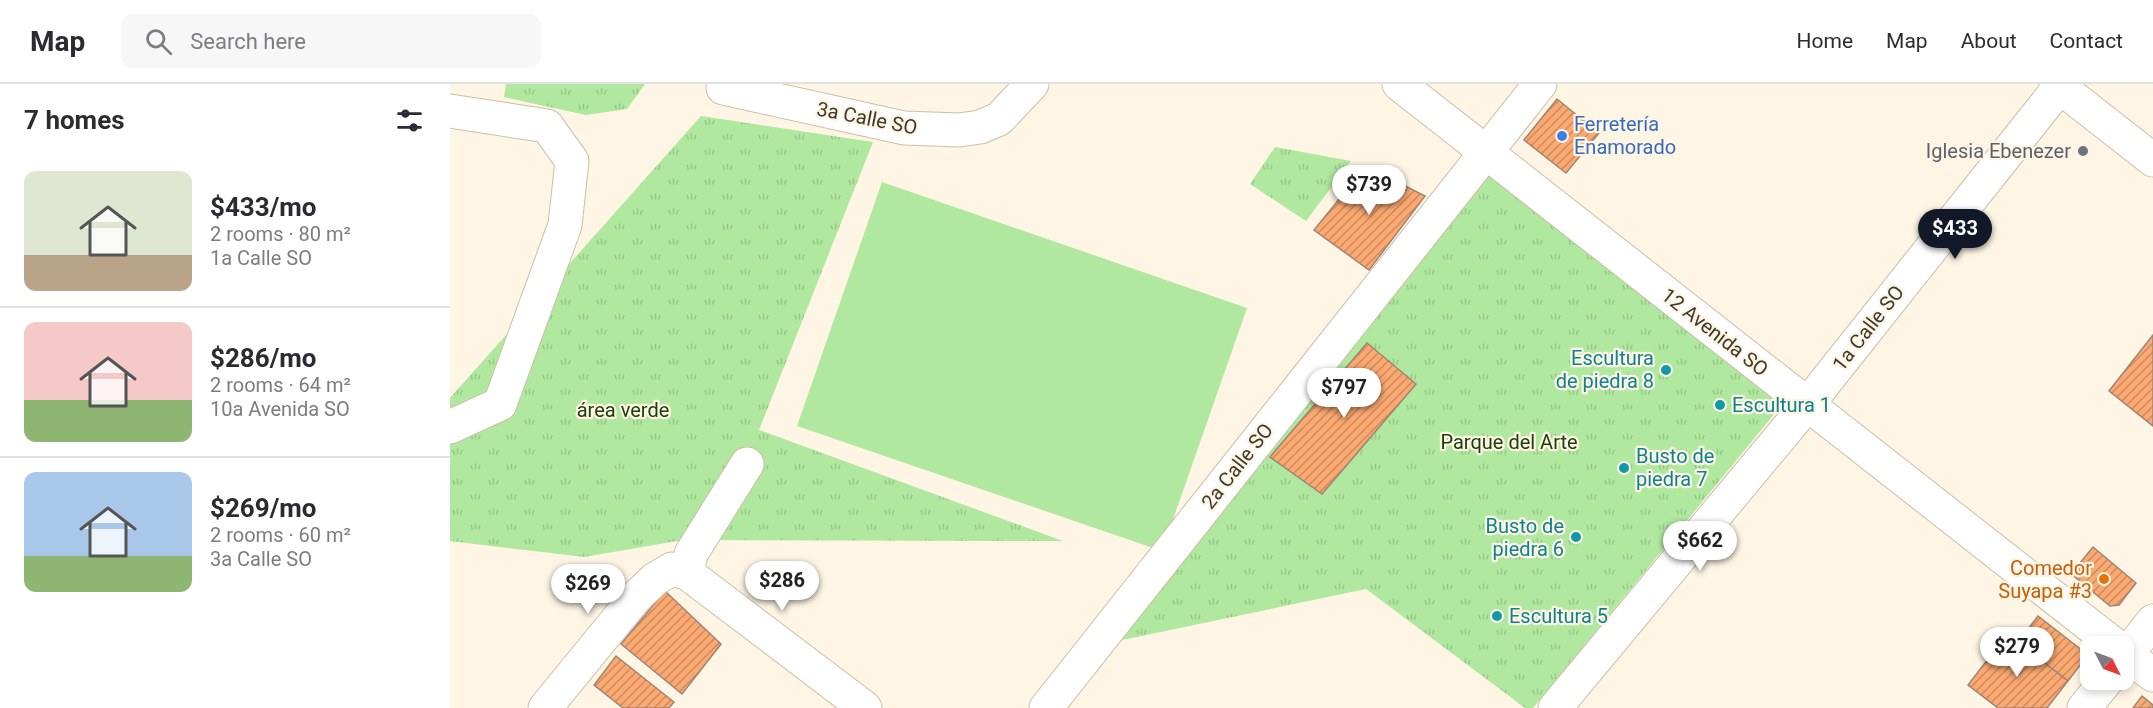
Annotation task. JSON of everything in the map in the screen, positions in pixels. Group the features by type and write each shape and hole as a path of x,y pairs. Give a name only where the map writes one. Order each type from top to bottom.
{"street":[{"name":"3a Calle SO","path":"723,88 904,128 959,130 980,127 999,120 1032,84"},
{"name":"12 Avenida SO","path":"1400,84 1807,405 2092,636"},
{"name":"2a Calle SO","path":"1047,708 1540,84"},
{"path":"2059,85 2153,160"},
{"name":"1a Calle SO","path":"1555,708 1807,405 2059,85"},
{"path":"450,111 547,126 572,161 565,225 500,404 450,428"},
{"path":"545,708 635,598 655,579 680,571 747,464"},
{"path":"680,571 865,708"},
{"path":"2134,642 2153,621"},
{"name":"12 Avenida SO","path":"2134,666 2153,675"},
{"path":"2084,708 2097,690"}],"green space":[{"path":"506,84 645,84 627,109 586,115 504,97"},
{"name":"área verde","path":"701,116 873,142 759,430 1063,541 683,540 584,557 450,541 450,398"},
{"path":"1275,147 1351,161 1306,221 1250,184"},
{"name":"Parque del Arte","path":"1488,169 1785,401 1533,708 1525,708 1366,589 1108,643"},
{"path":"882,182 1247,308 1162,551 797,426"}],"building":[{"name":"Ferretería Enamorado","path":"1557,99 1599,133 1566,173 1524,140"},
{"path":"1366,166 1425,196 1369,270 1314,230"},
{"path":"2153,335 2153,426 2109,391"},
{"path":"1367,343 1416,384 1322,494 1270,457"},
{"name":"Comedor Suyapa #3","path":"2093,547 2136,583 2119,605 2110,606 2071,574"},
{"path":"665,591 721,644 682,694 621,644"},
{"path":"2038,616 2080,649 2080,665 2068,681 2018,642"},
{"path":"2007,634 2068,681 2047,708 1998,708 1968,685"},
{"path":"616,656 674,702 669,708 623,708 594,685"},
{"path":"2142,696 2153,705 2153,708 2133,708"}],"place":[{"name":"Ferretería Enamorado","path":"1562,136"},
{"name":"Iglesia Ebenezer","path":"2083,151"},
{"name":"Escultura de piedra 8","path":"1666,370"},
{"name":"Escultura 1","path":"1720,405"},
{"name":"Busto de piedra 7","path":"1624,468"},
{"name":"Busto de piedra 6","path":"1576,537"},
{"name":"Comedor Suyapa #3","path":"2104,579"},
{"name":"Escultura 5","path":"1497,616"}]}
